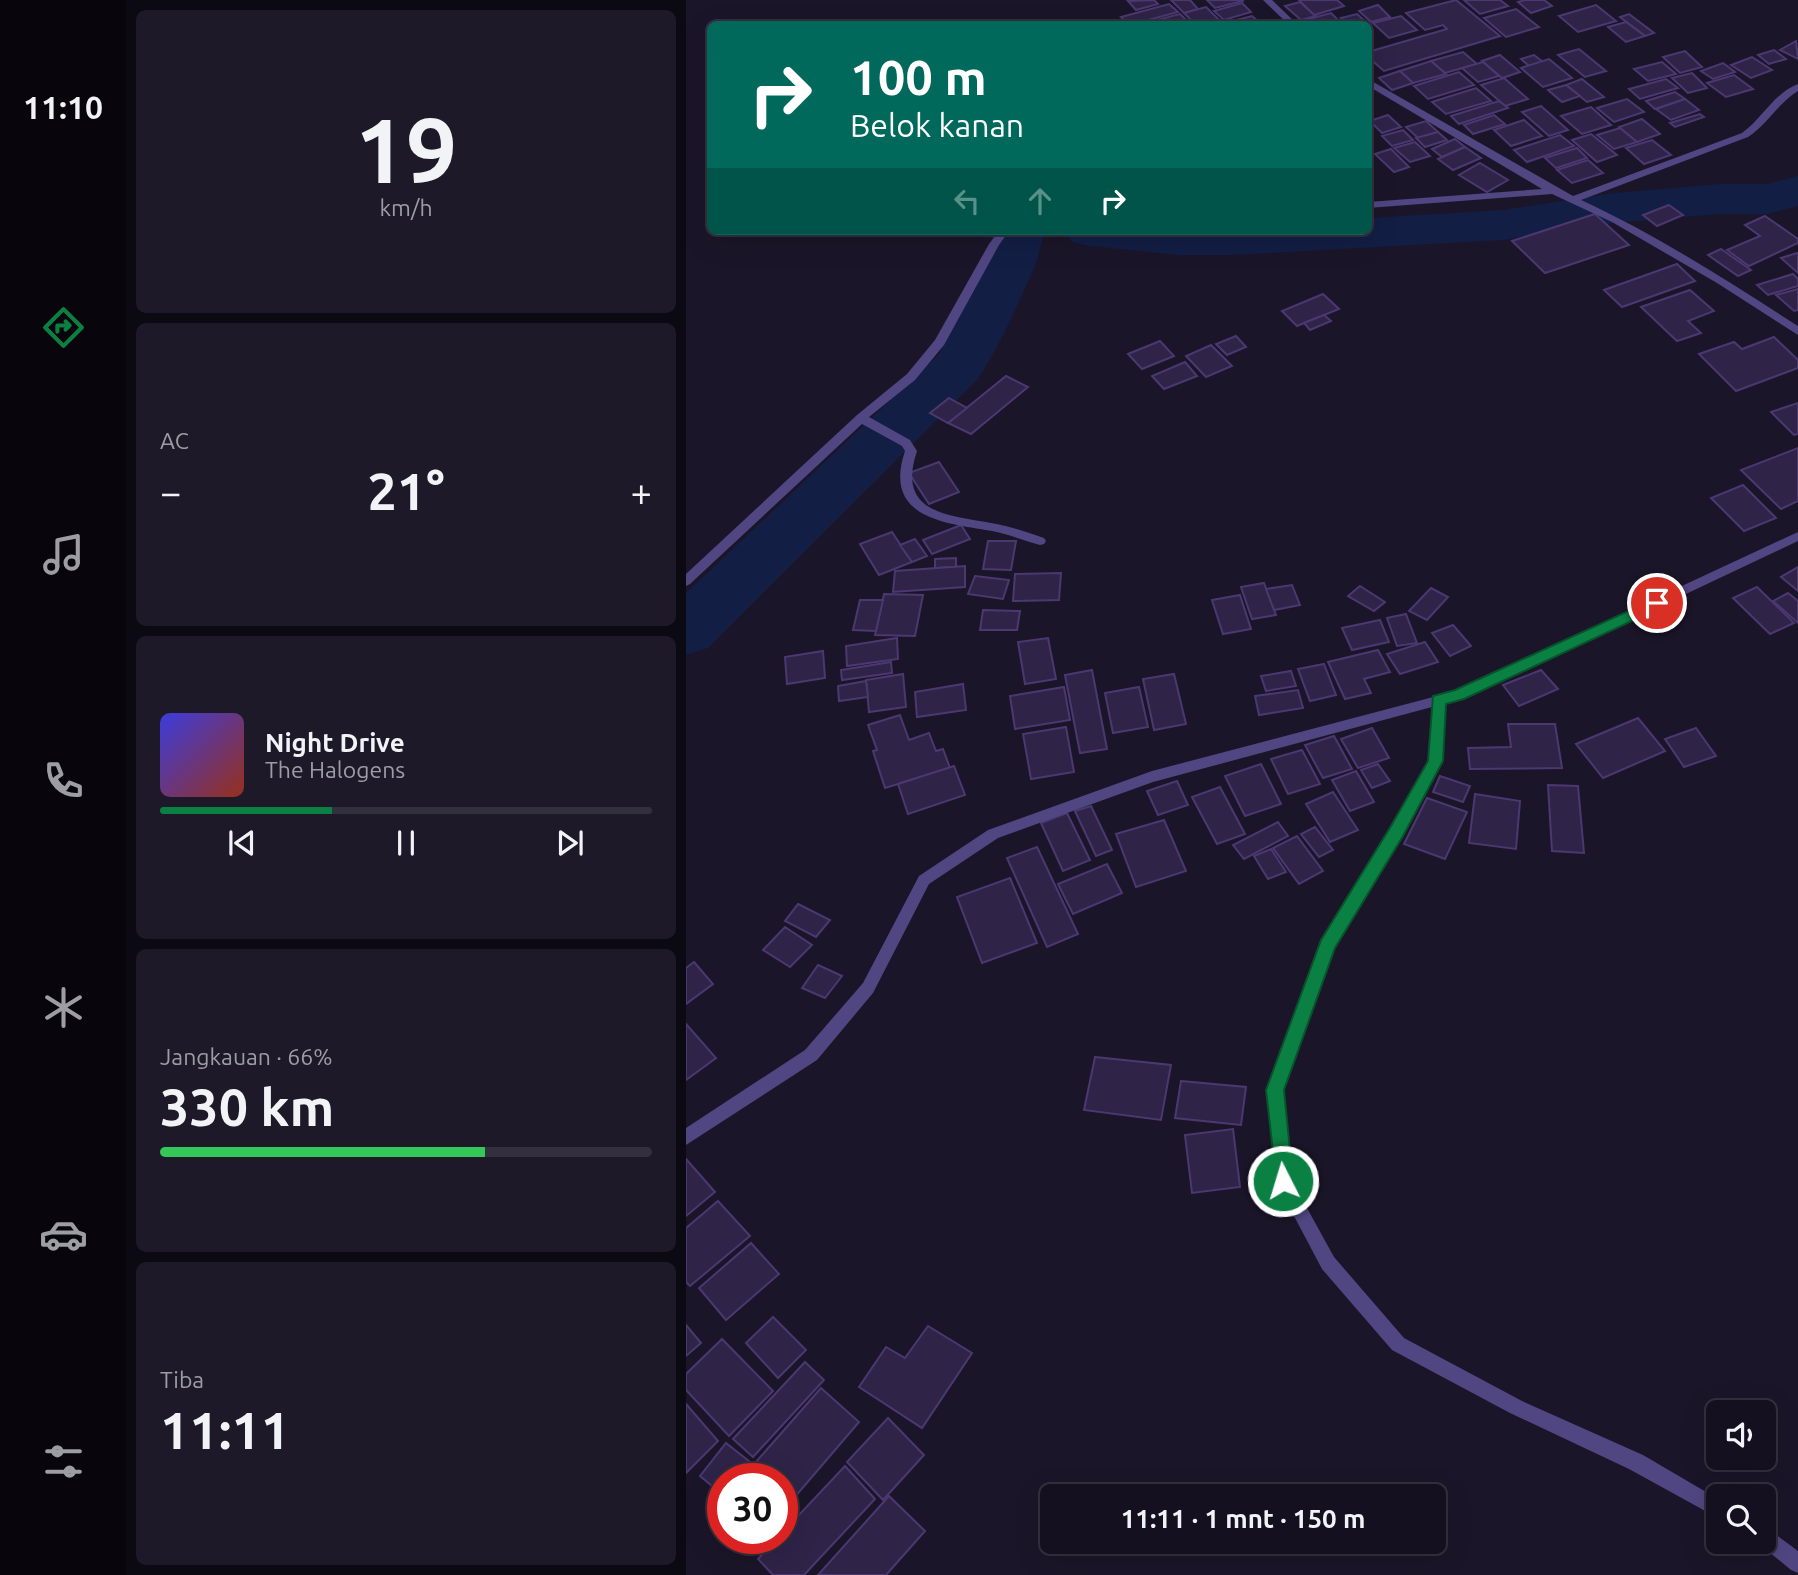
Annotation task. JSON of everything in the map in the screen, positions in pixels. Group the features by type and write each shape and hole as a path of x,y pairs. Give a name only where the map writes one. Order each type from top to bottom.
{"street":[{"path":"1267,0 1290,21"},
{"path":"1372,84 1553,191 1616,220 1795,326"},
{"path":"1578,202 1745,135 1761,124 1777,99 1798,87"},
{"path":"1372,205 1553,191"},
{"path":"686,581 861,418 911,377 940,342 1001,235"},
{"path":"861,418 906,443 911,451 906,465 906,487 923,510 952,522 995,527 1040,541"},
{"path":"686,1138 811,1055 868,988 923,880 993,834 1152,777 1459,695 1798,536"},
{"path":"1438,700 1435,761 1397,831 1327,945 1275,1090 1283,1181 1328,1263 1398,1344 1516,1408 1636,1462 1706,1502"},
{"path":"1776,1545 1798,1563"}],"building":[{"path":"1154,0 1158,4 1136,10 1128,1"},
{"path":"1171,0 1190,0 1198,9 1184,13"},
{"path":"1207,0 1243,0 1243,1 1215,8"},
{"path":"1299,0 1337,0 1344,6 1314,15"},
{"path":"1456,0 1500,36 1384,71 1372,60 1372,51 1447,29 1443,25 1425,30 1406,13"},
{"path":"1464,0 1500,0 1508,6 1480,14"},
{"path":"1544,0 1552,6 1531,13 1518,2"},
{"path":"1300,2 1316,16 1301,20 1285,6"},
{"path":"1242,3 1251,12 1224,20 1214,11"},
{"path":"1169,4 1178,12 1144,21 1125,21 1121,17"},
{"path":"1378,5 1390,17 1372,22 1359,11"},
{"path":"1596,5 1616,21 1578,32 1559,16"},
{"path":"1206,7 1220,21 1192,21 1184,13"},
{"path":"1516,9 1539,27 1506,37 1484,18"},
{"path":"1331,13 1339,21 1311,21 1309,19"},
{"path":"1180,14 1187,21 1153,21"},
{"path":"1357,14 1365,21 1344,21 1341,18"},
{"path":"1629,14 1654,33 1645,36 1620,17"},
{"path":"1252,16 1258,21 1232,21"},
{"path":"1401,16 1417,30 1389,38 1373,23"},
{"path":"1626,22 1645,36 1626,42 1608,27"},
{"path":"1796,41 1798,59 1780,50"},
{"path":"1579,49 1606,71 1585,77 1558,55"},
{"path":"1774,50 1786,59 1769,64 1758,55"},
{"path":"1685,51 1702,67 1680,73 1663,57"},
{"path":"1463,52 1477,64 1445,73 1431,61"},
{"path":"1500,55 1520,72 1502,78 1482,61"},
{"path":"1534,55 1543,62 1529,66 1521,59"},
{"path":"1752,57 1772,70 1751,78 1731,65"},
{"path":"1549,59 1572,78 1543,87 1521,68"},
{"path":"1431,61 1446,74 1413,83 1400,71"},
{"path":"1483,62 1499,76 1478,82 1462,68"},
{"path":"1662,62 1676,74 1648,81 1634,69"},
{"path":"1723,63 1735,72 1713,79 1701,71"},
{"path":"1400,71 1413,83 1392,90 1379,78"},
{"path":"1459,72 1474,85 1428,99 1414,86"},
{"path":"1692,73 1707,88 1688,93 1672,78"},
{"path":"1734,75 1753,89 1726,97 1707,83"},
{"path":"1504,78 1528,99 1505,106 1481,85"},
{"path":"1582,79 1604,97 1587,102 1566,85"},
{"path":"1666,79 1678,88 1640,99 1629,89"},
{"path":"1566,85 1580,96 1562,102 1548,90"},
{"path":"1476,88 1491,101 1446,114 1432,102"},
{"path":"1675,92 1685,99 1655,109 1646,101"},
{"path":"1627,99 1644,112 1614,122 1597,108"},
{"path":"1685,99 1699,110 1671,120 1656,109"},
{"path":"1499,101 1508,108 1459,124 1451,116"},
{"path":"1541,106 1568,130 1549,136 1522,112"},
{"path":"1591,107 1611,125 1582,134 1561,116"},
{"path":"1700,114 1704,117 1675,127 1670,123"},
{"path":"1388,115 1401,127 1382,133 1372,120"},
{"path":"1494,115 1505,124 1473,134 1464,125"},
{"path":"1642,119 1660,134 1637,142 1619,127"},
{"path":"1524,120 1542,136 1511,146 1494,130"},
{"path":"1426,121 1438,132 1418,138 1406,127"},
{"path":"1620,128 1637,142 1614,149 1597,135"},
{"path":"1403,130 1413,140 1392,146 1382,136"},
{"path":"1438,132 1447,140 1425,147 1416,138"},
{"path":"1591,134 1617,155 1597,162 1572,140"},
{"path":"1560,135 1574,146 1527,162 1514,150"},
{"path":"1455,139 1465,147 1442,157 1432,149"},
{"path":"1652,140 1671,155 1644,164 1626,148"},
{"path":"1415,142 1430,156 1410,162 1394,148"},
{"path":"1465,147 1481,158 1453,170 1438,159"},
{"path":"1577,148 1587,158 1556,168 1545,158"},
{"path":"1391,149 1409,167 1394,172 1375,154"},
{"path":"1588,160 1603,173 1572,183 1557,170"},
{"path":"1480,163 1508,180 1487,192 1459,175"},
{"path":"1669,205 1683,215 1657,226 1643,215"},
{"path":"1595,214 1629,245 1545,273 1512,241"},
{"path":"1765,216 1798,239 1798,243 1749,266 1727,250 1760,236 1745,225"},
{"path":"1721,249 1751,270 1738,276 1708,255"},
{"path":"1798,253 1798,273 1781,258"},
{"path":"1677,264 1695,281 1622,307 1604,290"},
{"path":"1793,274 1798,279 1798,286 1768,295 1757,285"},
{"path":"1798,289 1798,310 1794,311 1776,295"},
{"path":"1690,290 1714,311 1688,321 1701,333 1677,341 1641,307"},
{"path":"1323,294 1339,309 1297,326 1282,311"},
{"path":"1324,315 1331,321 1310,330 1304,323"},
{"path":"1236,336 1246,347 1227,355 1216,344"},
{"path":"1774,337 1798,360 1798,368 1736,391 1699,354 1734,342 1742,349"},
{"path":"1160,341 1174,356 1142,369 1128,354"},
{"path":"1211,345 1232,366 1206,377 1186,356"},
{"path":"1185,362 1197,376 1164,389 1152,376"},
{"path":"1006,376 1028,387 971,434 948,423"},
{"path":"949,398 967,408 948,423 930,413"},
{"path":"1798,403 1798,434 1794,435 1771,412"},
{"path":"1798,448 1798,501 1781,509 1741,470"},
{"path":"939,462 959,492 929,504 909,473"},
{"path":"1743,485 1776,518 1744,531 1711,498"},
{"path":"961,525 970,539 932,554 923,540"},
{"path":"892,532 912,562 879,575 860,544"},
{"path":"915,539 927,556 912,562 900,545"},
{"path":"988,541 1016,541 1011,570 983,569"},
{"path":"956,558 956,567 935,568 935,559"},
{"path":"965,566 965,587 893,592 895,571"},
{"path":"1798,567 1798,591 1781,577"},
{"path":"1061,573 1059,600 1013,601 1015,574"},
{"path":"975,576 1009,580 1003,599 968,594"},
{"path":"1264,583 1276,615 1252,619 1241,587"},
{"path":"1292,585 1300,605 1274,610 1266,589"},
{"path":"1360,586 1385,602 1374,611 1348,596"},
{"path":"1757,587 1794,623 1770,634 1733,598"},
{"path":"1431,588 1448,597 1427,620 1409,611"},
{"path":"1788,593 1798,601 1798,623 1773,601"},
{"path":"884,594 923,595 915,636 875,635"},
{"path":"1240,595 1251,629 1223,634 1212,600"},
{"path":"860,600 883,600 876,631 853,630"},
{"path":"983,610 1020,611 1017,630 980,630"},
{"path":"1406,614 1417,643 1397,646 1387,618"},
{"path":"1380,620 1389,642 1352,650 1342,628"},
{"path":"1453,625 1471,646 1450,656 1432,633"},
{"path":"897,638 898,659 847,666 846,646"},
{"path":"1048,638 1056,679 1025,684 1018,642"},
{"path":"1425,642 1438,662 1400,674 1387,654"},
{"path":"1378,650 1390,672 1364,679 1371,693 1345,699 1328,662"},
{"path":"823,651 825,678 787,684 785,657"},
{"path":"891,662 892,673 842,680 841,670"},
{"path":"1324,664 1336,695 1310,701 1298,669"},
{"path":"1092,670 1107,749 1080,753 1065,675"},
{"path":"1541,670 1558,689 1519,706 1503,685"},
{"path":"1291,671 1296,686 1266,691 1261,676"},
{"path":"903,674 906,707 869,712 866,680"},
{"path":"1174,674 1186,724 1154,730 1143,679"},
{"path":"866,681 868,697 839,701 838,686"},
{"path":"963,684 966,710 917,717 915,692"},
{"path":"1064,687 1070,720 1015,729 1010,696"},
{"path":"1139,687 1148,727 1113,733 1105,693"},
{"path":"1298,690 1303,708 1259,715 1255,696"},
{"path":"900,715 909,740 929,733 936,751 943,749 950,768 885,788 873,751 877,750 868,725"},
{"path":"1638,718 1665,751 1603,778 1576,744"},
{"path":"1508,724 1555,724 1562,768 1470,769 1468,748 1511,747"},
{"path":"1066,727 1074,772 1031,779 1023,734"},
{"path":"1372,728 1389,758 1358,768 1341,739"},
{"path":"1696,728 1716,756 1684,767 1665,739"},
{"path":"1334,736 1352,769 1323,778 1305,745"},
{"path":"1302,750 1320,784 1288,794 1271,759"},
{"path":"1261,764 1281,804 1245,816 1225,776"},
{"path":"1378,764 1390,781 1372,788 1361,770"},
{"path":"954,766 965,795 908,814 898,784"},
{"path":"1356,771 1374,802 1350,811 1332,780"},
{"path":"1440,776 1470,786 1463,802 1433,792"},
{"path":"1177,781 1188,805 1158,815 1147,791"},
{"path":"1548,785 1578,786 1584,853 1552,851"},
{"path":"1220,787 1245,834 1217,844 1192,797"},
{"path":"1333,792 1358,830 1330,842 1306,804"},
{"path":"1475,794 1520,801 1516,849 1469,843"},
{"path":"1427,798 1467,812 1445,859 1404,844"},
{"path":"1091,806 1112,850 1096,856 1075,811"},
{"path":"1067,813 1090,860 1063,871 1041,823"},
{"path":"1164,820 1186,871 1136,887 1116,834"},
{"path":"1278,822 1288,836 1244,859 1233,845"},
{"path":"1315,827 1333,850 1319,857 1301,834"},
{"path":"1297,836 1323,871 1299,884 1273,848"},
{"path":"1037,847 1078,934 1047,947 1007,858"},
{"path":"1271,849 1286,872 1268,879 1254,856"},
{"path":"1107,864 1122,893 1073,914 1058,884"},
{"path":"1010,878 1037,943 982,963 957,897"},
{"path":"798,904 830,920 816,937 785,921"},
{"path":"785,927 812,945 790,967 763,950"},
{"path":"694,962 713,984 686,1004 686,968"},
{"path":"818,965 842,976 825,998 802,988"},
{"path":"686,1024 716,1058 686,1080"},
{"path":"1095,1057 1171,1065 1161,1120 1084,1110"},
{"path":"1181,1081 1246,1087 1241,1125 1175,1118"},
{"path":"1233,1129 1240,1187 1192,1193 1185,1135"},
{"path":"686,1159 715,1192 686,1216"},
{"path":"718,1201 750,1236 690,1286 686,1282 686,1228"},
{"path":"751,1243 779,1274 726,1320 699,1288"},
{"path":"773,1317 806,1350 778,1378 746,1343"},
{"path":"686,1325 701,1343 686,1356"},
{"path":"928,1326 972,1353 922,1428 859,1387 886,1347 905,1358"},
{"path":"722,1339 773,1391 729,1436 686,1390 686,1374"},
{"path":"805,1362 824,1380 753,1457 733,1439"},
{"path":"821,1388 859,1422 798,1493 798,1463 755,1463"},
{"path":"686,1404 718,1441 686,1473"},
{"path":"888,1418 924,1455 883,1500 847,1462"},
{"path":"726,1443 750,1462 749,1463 710,1463"},
{"path":"845,1466 875,1499 804,1575 773,1575 758,1559 763,1554 798,1554 798,1516"},
{"path":"707,1467 707,1482 700,1476"},
{"path":"889,1496 925,1531 886,1575 818,1575"}],"waterway":[{"path":"1372,233 1503,225 1614,208 1719,199 1768,199 1798,191"},
{"path":"686,631 959,366 976,338 1014,255 1019,235"},
{"path":"1130,235 1179,240 1332,235"}],"route":[{"path":"1283,1181 1275,1090 1327,945 1397,831 1435,761 1438,700 1459,695 1657,603"}]}
